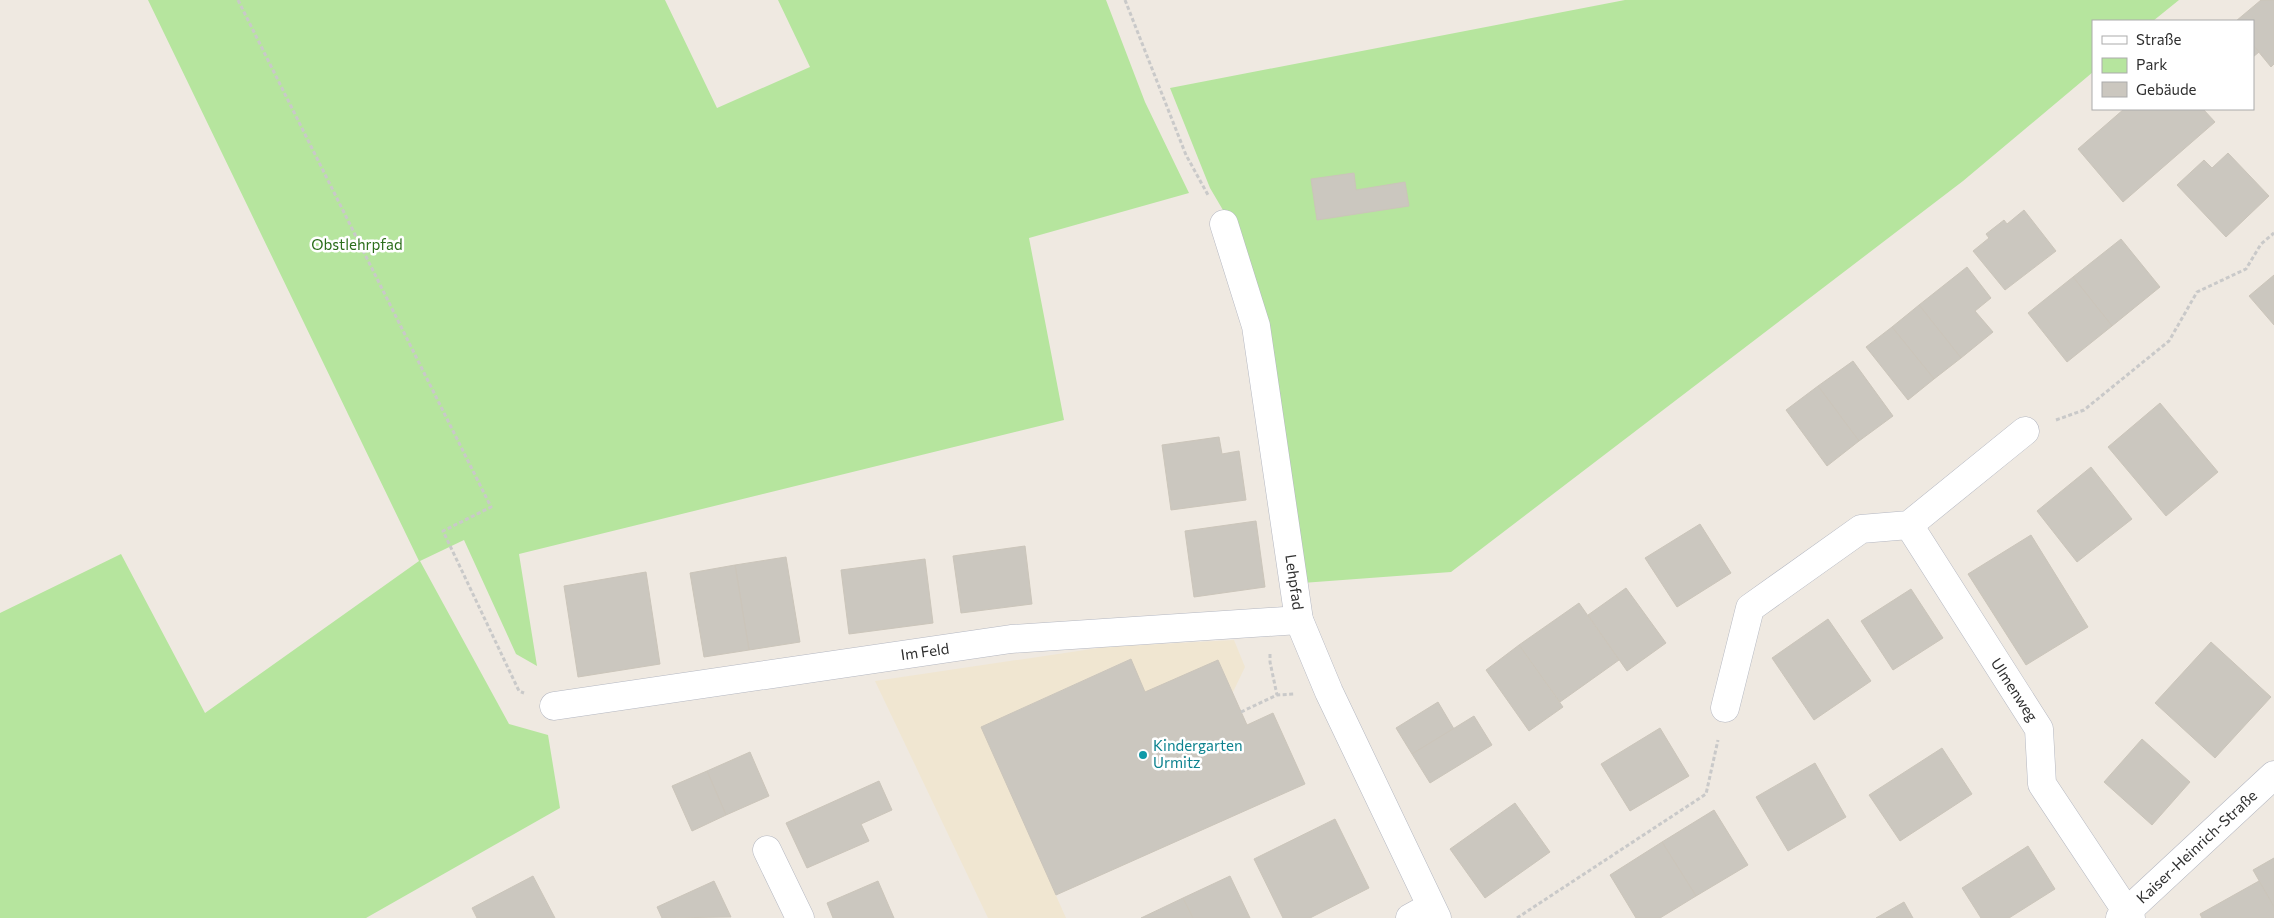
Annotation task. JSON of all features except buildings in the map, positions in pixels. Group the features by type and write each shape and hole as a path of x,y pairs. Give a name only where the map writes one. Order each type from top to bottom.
{"street":[{"name":"Lehpfad","path":"1224,224 1256,326 1299,620 1328,692 1426,914"},
{"path":"1725,708 1750,608 1862,529 1909,525 2025,431"},
{"name":"Ulmenweg","path":"1909,525 2039,729 2042,784 2126,916"},
{"name":"Im Feld","path":"554,706 1011,639 1272,624 1299,620"},
{"name":"Kaiser-Heinrich-Straße","path":"2126,916 2274,775"},
{"path":"767,850 800,918"}],"path":[{"path":"238,0 491,507 443,532 519,691 554,706"},
{"path":"1125,0 1186,155 1224,224"},
{"path":"2025,431 2084,410 2170,341 2197,292 2246,269 2261,244 2274,233"},
{"path":"1272,624 1270,662 1277,695"},
{"path":"1241,712 1277,695 1328,692"},
{"path":"1517,918 1706,794 1725,708"}],"shaded area":[{"path":"1234,640 1245,667 1233,692 1218,660 1145,692 1130,659 981,727 1066,918 988,918 875,681 1105,647"}],"green space":[{"name":"Obstlehrpfad","path":"148,0 665,0 717,108 810,67 778,0 1106,0 1145,102 1189,193 1029,238 1064,420 519,554 537,666 516,654 464,540 420,561 509,724 548,735 560,808 366,918 0,918 0,613 121,554 205,713 419,561"},
{"path":"1625,0 2179,0 2154,20 2092,20 2092,73 1963,181 1451,572 1302,583 1237,234 1210,188 1170,88"}],"place":[{"name":"Kindergarten Urmitz","path":"1143,755"}]}
